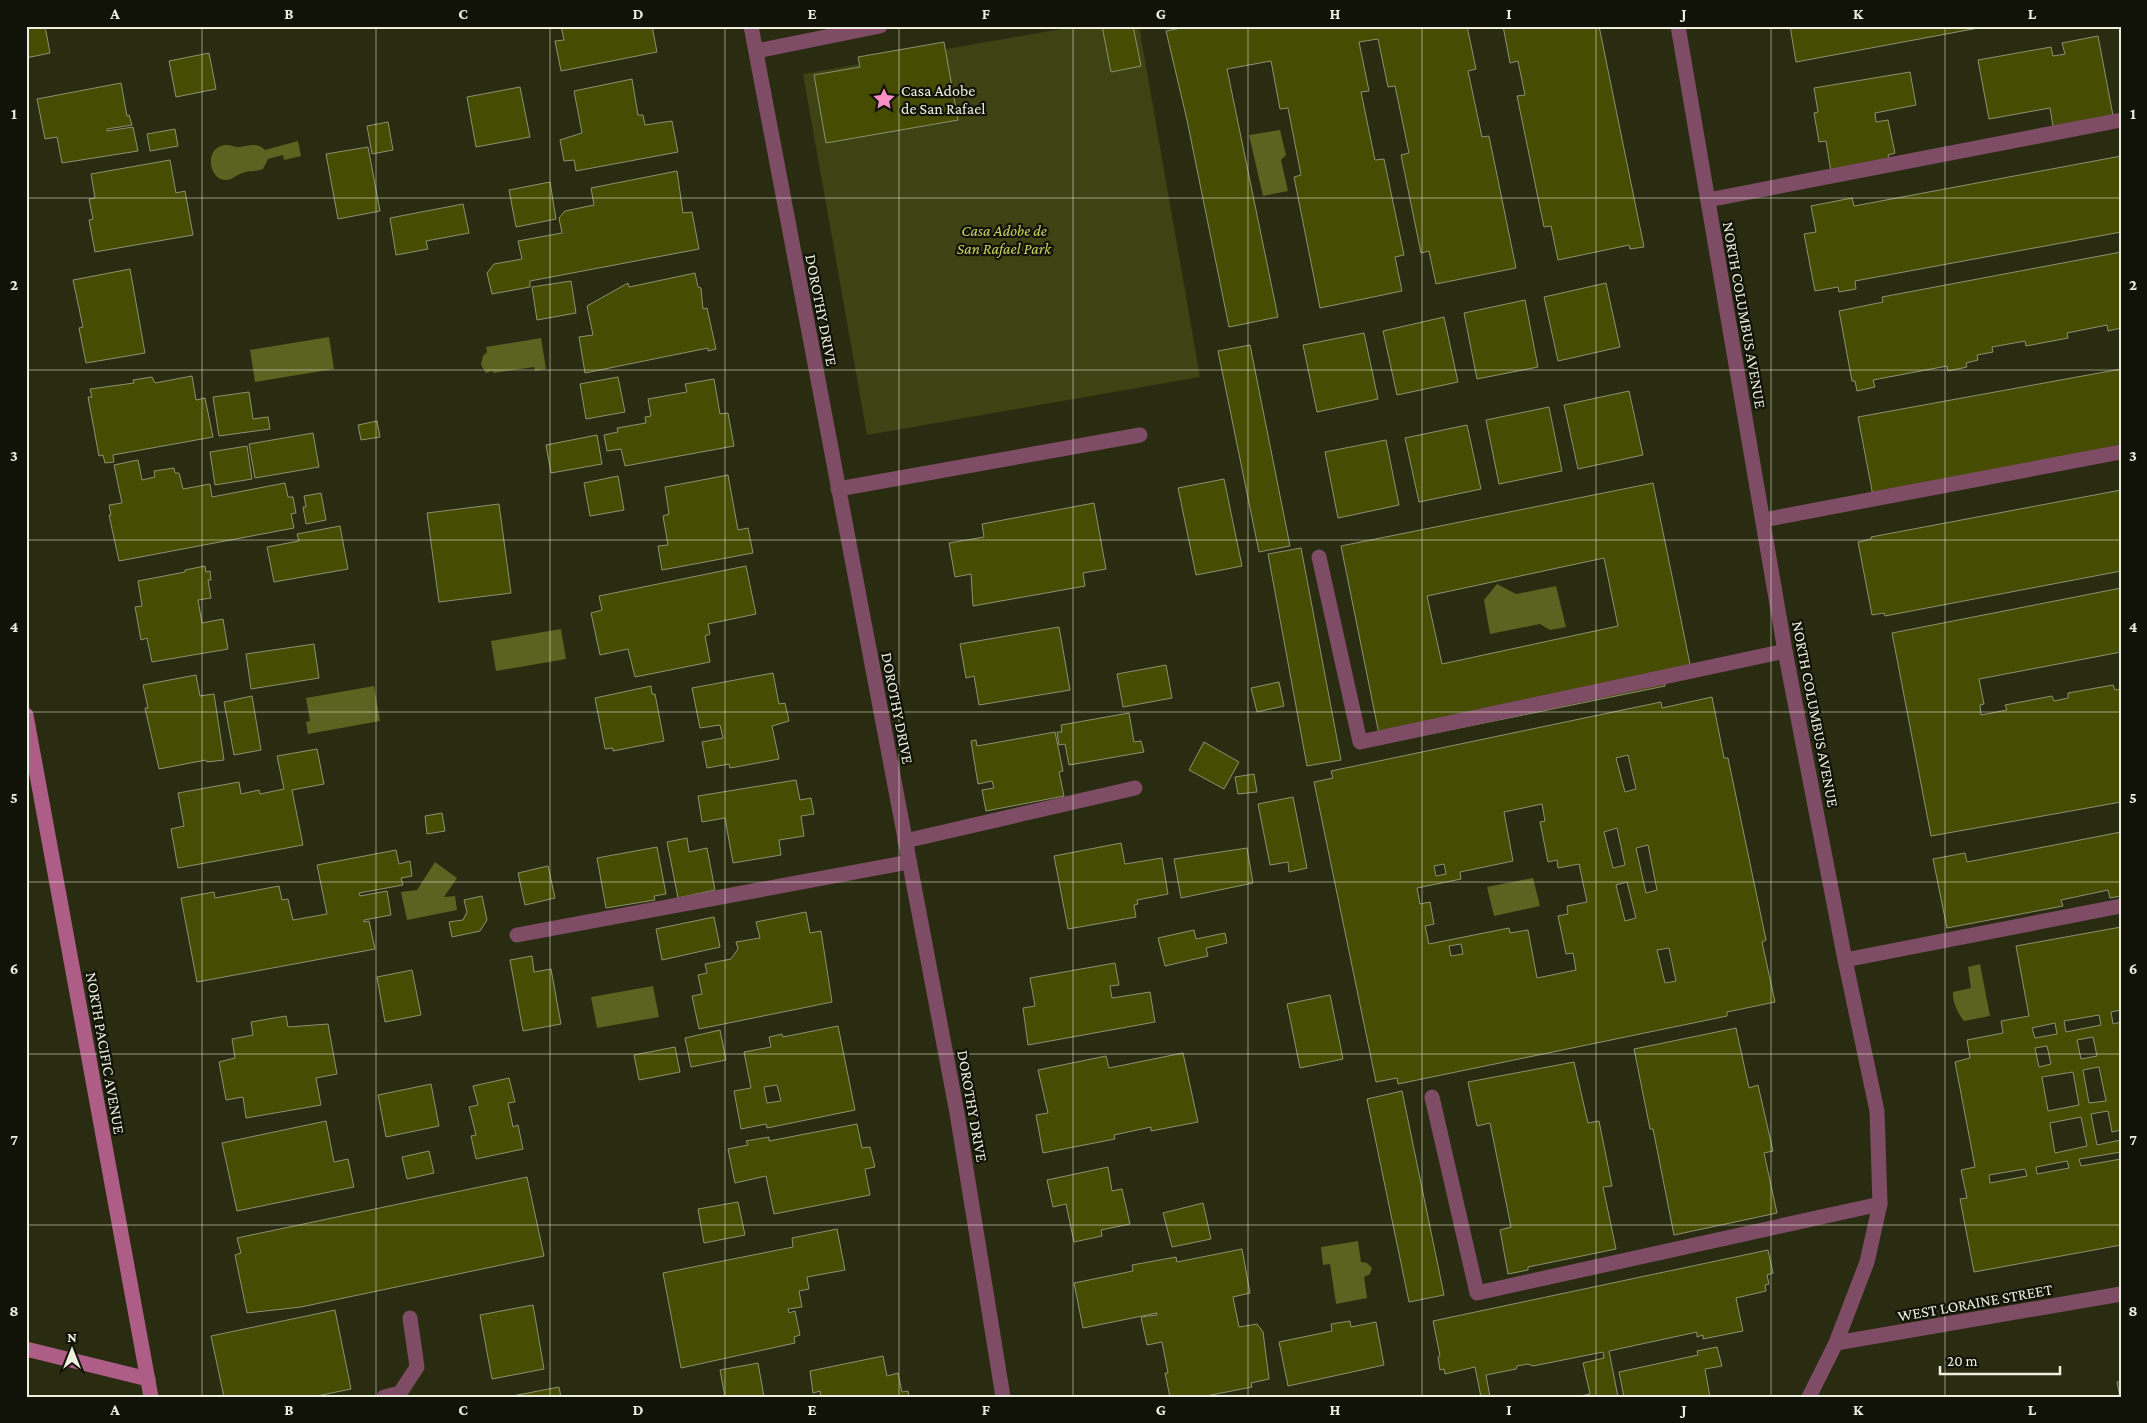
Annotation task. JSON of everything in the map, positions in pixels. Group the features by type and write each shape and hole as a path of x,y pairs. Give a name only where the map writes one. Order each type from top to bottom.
{"street":[{"name":"DOROTHY DRIVE","path":"751,26 957,1113 1003,1397"},
{"path":"756,51 880,26"},
{"name":"NORTH COLUMBUS AVENUE","path":"1678,26 1785,651 1845,960 1877,1112 1880,1204 1867,1262 1836,1343 1809,1397"},
{"path":"1708,200 2121,120"},
{"path":"838,489 1140,434"},
{"path":"1763,520 2121,452"},
{"path":"1319,557 1360,742 1785,651"},
{"name":"NORTH PACIFIC AVENUE","path":"26,715 151,1397"},
{"path":"905,841 1135,788"},
{"path":"517,935 909,862"},
{"path":"1845,960 2121,906"},
{"path":"1432,1097 1477,1293 1880,1204"},
{"name":"WEST LORAINE STREET","path":"1836,1343 2121,1294"},
{"path":"384,1397 400,1393 417,1367 410,1318"},
{"path":"26,1349 148,1379"}],"green space":[{"name":"Casa Adobe de San Rafael Park","path":"1079,26 1139,26 1200,377 867,435 803,74"}],"shaded area":[{"path":"1280,130 1286,155 1281,160 1288,191 1263,196 1249,135"},
{"path":"298,141 301,156 284,160 283,155 268,159 263,169 249,171 232,179 220,179 213,171 211,165 213,153 221,146 256,145 265,150"},
{"path":"329,337 334,369 255,382 250,350"},
{"path":"541,338 546,369 535,371 534,367 486,373 481,365 483,356 487,352 486,347"},
{"path":"1497,584 1516,594 1556,586 1566,627 1550,630 1540,624 1490,634 1484,600"},
{"path":"561,629 566,659 496,671 491,641"},
{"path":"374,686 380,721 308,734 306,722 310,721 306,698"},
{"path":"435,862 457,878 444,897 455,896 457,910 407,920 401,892 417,890"},
{"path":"1533,878 1540,906 1494,916 1487,887"},
{"path":"1980,964 1990,1016 1964,1021 1956,1007 1953,992 1971,988 1968,967"},
{"path":"653,986 659,1017 597,1028 591,997"},
{"path":"1358,1241 1361,1262 1367,1263 1372,1268 1370,1274 1364,1277 1367,1298 1336,1304 1330,1264 1323,1265 1321,1247"}],"building":[{"path":"26,26 45,26 50,53 26,58"},
{"path":"561,26 652,26 657,52 561,71 555,41 564,40"},
{"path":"1102,26 1133,26 1141,66 1111,72"},
{"path":"1191,26 1467,26 1476,69 1468,71 1482,137 1489,136 1516,268 1436,284 1429,251 1421,253 1401,155 1409,153 1395,86 1388,87 1378,39 1359,42 1369,91 1361,92 1375,160 1384,159 1404,255 1395,257 1402,291 1320,308 1294,177 1301,175 1288,108 1280,109 1271,61 1227,69 1278,317 1229,327 1187,120 1166,31"},
{"path":"1503,26 1599,26 1644,247 1630,249 1629,245 1558,260 1551,226 1544,227 1517,96 1525,95 1518,61 1510,63"},
{"path":"1790,26 1989,26 1796,62"},
{"path":"2098,36 2114,121 2054,132 2050,108 1989,119 1978,60 2051,47 2053,56 2065,54 2062,43"},
{"path":"944,42 958,120 826,143 814,75 860,67 858,57"},
{"path":"209,53 216,89 176,97 169,61"},
{"path":"1910,72 1916,105 1875,113 1876,122 1888,120 1895,153 1888,155 1890,162 1831,172 1826,141 1819,142 1814,113 1818,112 1814,88"},
{"path":"632,79 638,115 643,115 645,125 672,121 678,152 576,171 574,160 564,161 560,140 582,133 574,91"},
{"path":"121,83 127,116 129,115 132,125 107,129 107,131 133,127 138,151 62,163 57,137 45,139 37,99"},
{"path":"520,87 530,137 476,147 467,97"},
{"path":"388,122 393,150 372,154 367,126"},
{"path":"175,129 178,146 150,151 147,134"},
{"path":"368,147 380,211 338,219 326,154"},
{"path":"2121,156 2121,232 1855,281 1856,289 1839,292 1838,287 1815,291 1804,234 1816,232 1811,206 1852,198 1854,206"},
{"path":"170,160 176,193 185,191 193,235 95,252 89,220 93,219 89,199 95,198 91,174"},
{"path":"677,171 683,213 692,212 699,249 530,281 530,287 492,294 487,273 494,264 522,259 518,241 562,233 559,218 565,211 594,205 591,188"},
{"path":"550,182 556,219 516,227 509,190"},
{"path":"463,204 469,233 426,241 428,249 396,255 390,218"},
{"path":"2121,252 2121,328 2108,331 2107,325 2067,333 2068,338 2026,346 2025,341 1992,347 1993,352 1977,355 1978,360 1966,363 1967,367 1948,371 1947,366 1873,380 1875,387 1857,391 1855,381 1852,381 1839,311 1883,302 1882,297"},
{"path":"130,269 145,353 86,363 79,328 83,327 73,280"},
{"path":"695,273 698,287 701,288 703,309 707,308 716,349 708,351 708,348 585,373 579,337 593,335 587,306 628,283 629,287"},
{"path":"571,281 576,313 537,320 532,287"},
{"path":"1606,283 1620,347 1558,361 1544,297"},
{"path":"1525,300 1538,367 1477,379 1464,313"},
{"path":"1444,317 1458,382 1397,395 1383,331"},
{"path":"1364,333 1378,399 1317,412 1303,345"},
{"path":"1250,345 1290,546 1259,552 1218,351"},
{"path":"2121,369 2121,449 1873,496 1858,417"},
{"path":"192,376 196,400 205,398 213,437 113,455 114,462 105,463 103,455 99,456 88,397 92,397 90,389 134,383 133,380 152,377 155,383"},
{"path":"618,377 625,412 586,419 580,384"},
{"path":"714,379 720,414 728,413 734,446 625,466 621,449 607,451 604,435 618,432 617,428 646,423 645,417 651,416 648,399 687,392 685,384"},
{"path":"1629,391 1643,455 1578,469 1564,405"},
{"path":"249,392 253,419 268,417 270,429 219,436 213,397"},
{"path":"1549,407 1562,471 1499,484 1486,420"},
{"path":"377,421 380,437 361,440 358,425"},
{"path":"1467,425 1481,489 1419,502 1405,438"},
{"path":"313,433 319,467 255,478 249,444"},
{"path":"597,435 602,464 551,473 546,445"},
{"path":"1386,440 1399,505 1338,518 1325,452"},
{"path":"247,446 252,479 215,485 210,452"},
{"path":"138,460 142,480 155,477 154,471 174,468 175,473 179,473 183,489 210,484 212,497 285,483 288,497 293,497 296,513 291,514 294,528 119,561 109,515 111,515 109,505 122,503 114,465"},
{"path":"728,475 738,530 748,528 753,553 662,570 658,546 668,545 663,516 669,514 665,487"},
{"path":"618,476 624,510 590,516 584,483"},
{"path":"1224,479 1242,566 1196,575 1178,488"},
{"path":"1653,483 1692,674 1664,680 1665,686 1381,744 1341,546","holes":["1604,558 1618,626 1442,664 1427,596"]},
{"path":"2121,490 2121,571 1885,616 1884,613 1872,615 1858,542 1871,539 1871,537"},
{"path":"321,493 326,520 306,524 303,507 306,507 304,496"},
{"path":"1094,503 1106,569 1083,573 1085,586 973,606 971,574 955,577 949,543 984,537 982,524"},
{"path":"499,504 511,593 439,602 427,513"},
{"path":"340,526 348,569 274,582 267,547 299,541 297,534"},
{"path":"1301,548 1341,760 1307,766 1268,554"},
{"path":"205,566 206,572 210,571 211,580 208,580 211,598 198,600 202,623 223,619 228,649 152,662 147,638 141,640 135,607 142,606 138,581"},
{"path":"746,566 756,614 708,624 710,634 705,636 710,662 635,677 628,649 600,655 591,613 602,610 599,596"},
{"path":"2121,588 2121,652 1979,679 1984,704 1980,705 1981,715 2007,710 2005,705 2052,696 2054,701 2068,698 2068,693 2113,685 2115,690 2121,689 2121,802 1931,836 1892,633"},
{"path":"1059,627 1070,690 979,705 974,676 966,678 960,644"},
{"path":"314,644 319,678 251,689 246,654"},
{"path":"1166,665 1172,698 1123,707 1117,674"},
{"path":"773,673 779,704 785,703 789,721 772,726 779,759 730,768 729,764 707,768 702,742 723,738 720,725 700,728 692,688"},
{"path":"196,675 200,696 214,694 224,760 207,762 206,760 159,769 145,708 148,708 143,685"},
{"path":"1279,682 1284,706 1257,712 1251,688"},
{"path":"651,686 652,694 655,694 664,741 613,751 613,748 605,749 595,698"},
{"path":"252,696 261,750 234,755 224,702"},
{"path":"1712,697 1724,758 1728,758 1766,940 1762,942 1775,1002 1727,1012 1727,1016 1398,1084 1397,1078 1376,1082 1314,782 1333,778 1331,771 1661,702 1662,708","holes":["1628,755 1636,789 1625,792 1616,758","1542,804 1545,821 1540,822 1548,862 1557,860 1558,868 1579,864 1587,902 1567,906 1568,914 1558,916 1566,954 1573,953 1576,970 1537,978 1528,930 1510,933 1509,928 1429,944 1425,926 1434,924 1430,902 1420,904 1417,888 1461,879 1460,872 1513,861 1504,812","1617,828 1625,865 1613,868 1604,832","1648,845 1657,890 1646,893 1636,848","1444,864 1446,874 1436,876 1434,866","1627,882 1636,918 1625,921 1616,885","1461,944 1463,954 1451,956 1449,946","1669,948 1676,981 1665,983 1657,950"]},
{"path":"1129,713 1134,742 1141,741 1144,752 1069,765 1065,744 1059,745 1057,732 1062,732 1061,725"},
{"path":"1055,732 1063,771 1059,772 1064,796 986,811 982,790 994,788 992,781 978,784 971,741 976,740 977,746"},
{"path":"1204,742 1239,762 1224,789 1189,770"},
{"path":"317,749 324,784 292,790 303,845 178,868 171,829 184,826 178,793 239,782 241,794 259,790 260,794 284,789 277,756"},
{"path":"1254,774 1257,792 1238,794 1235,777"},
{"path":"796,780 800,800 811,798 814,814 801,816 804,836 779,840 781,855 733,863 725,818 702,822 698,796"},
{"path":"1293,797 1307,868 1289,872 1288,862 1270,865 1258,804"},
{"path":"442,813 445,831 427,834 425,816"},
{"path":"2121,832 2121,896 2110,898 2108,890 2061,900 2063,906 1947,928 1933,859 1965,853 1967,862"},
{"path":"687,838 689,852 707,848 715,890 678,898 667,842"},
{"path":"1121,843 1125,864 1162,858 1168,894 1137,900 1138,904 1134,905 1136,917 1068,929 1054,856"},
{"path":"657,847 666,894 654,896 655,900 606,908 597,858"},
{"path":"1247,848 1253,883 1181,898 1174,859"},
{"path":"396,850 399,864 410,861 412,876 401,878 403,885 359,893 360,896 387,891 391,915 364,920 364,922 369,921 375,949 197,982 181,898 214,892 215,898 279,886 282,900 288,899 293,920 327,914 317,865"},
{"path":"548,866 555,898 525,905 518,873"},
{"path":"482,896 487,920 480,931 452,937 449,922 463,920 467,912 464,900"},
{"path":"806,912 810,933 821,931 832,1002 699,1029 692,996 702,994 698,975 707,973 705,964 731,959 738,949 736,942 760,938 756,922"},
{"path":"714,917 720,947 662,960 656,929"},
{"path":"2121,927 2121,1010 2111,1012 2113,1024 2121,1022 2121,1130 2112,1132 2108,1111 2091,1114 2097,1145 2121,1140 2121,1152 2079,1159 2081,1166 2121,1159 2121,1245 1974,1272 1960,1199 1967,1198 1961,1170 1975,1167 1955,1062 1970,1058 1967,1040 2003,1033 2001,1021 2029,1016 2016,946","holes":["2099,1015 2101,1025 2066,1032 2064,1021","2055,1023 2057,1034 2035,1038 2032,1028","2093,1037 2097,1056 2081,1059 2077,1040","2047,1046 2051,1064 2039,1067 2035,1048","2099,1067 2106,1101 2089,1103 2083,1070","2073,1072 2079,1105 2048,1111 2042,1077","2081,1117 2087,1146 2055,1153 2050,1123","2067,1161 2069,1168 2037,1174 2036,1167","2025,1169 2027,1176 1990,1183 1989,1175"]},
{"path":"1194,930 1196,939 1225,933 1227,943 1206,948 1208,956 1165,966 1158,938"},
{"path":"532,956 534,972 551,969 561,1024 523,1031 510,960"},
{"path":"1115,963 1119,985 1110,986 1112,998 1150,992 1155,1022 1028,1045 1023,1008 1035,1006 1030,978"},
{"path":"412,970 421,1015 385,1022 377,977"},
{"path":"1330,995 1343,1059 1300,1068 1287,1004"},
{"path":"286,1016 288,1027 328,1024 337,1074 316,1078 321,1105 246,1118 243,1097 226,1100 219,1062 235,1058 232,1039 253,1035 251,1022"},
{"path":"838,1026 855,1110 767,1128 766,1124 741,1129 734,1091 751,1088 744,1052 771,1047 769,1037 782,1034 783,1037","holes":["777,1085 781,1101 767,1103 764,1087"]},
{"path":"1736,1028 1749,1088 1758,1085 1773,1151 1764,1153 1777,1213 1674,1235 1653,1129 1650,1129 1634,1049"},
{"path":"720,1030 726,1060 691,1067 685,1038"},
{"path":"675,1047 680,1072 639,1080 634,1055"},
{"path":"1183,1053 1198,1122 1151,1131 1151,1127 1114,1135 1115,1139 1043,1153 1036,1115 1048,1113 1038,1070 1106,1056 1109,1068"},
{"path":"1574,1062 1588,1123 1599,1121 1612,1186 1603,1187 1616,1249 1528,1267 1528,1270 1508,1274 1500,1230 1511,1227 1490,1123 1477,1126 1468,1082"},
{"path":"509,1078 515,1102 508,1103 513,1127 518,1125 523,1149 476,1159 471,1136 476,1135 469,1107 478,1105 473,1086"},
{"path":"431,1084 439,1126 386,1137 378,1095"},
{"path":"1402,1091 1444,1295 1409,1302 1367,1099"},
{"path":"326,1121 334,1162 348,1159 354,1187 237,1211 222,1143"},
{"path":"857,1124 862,1148 870,1147 875,1167 865,1169 870,1195 774,1214 766,1176 735,1183 728,1149 748,1145 746,1141 769,1137 769,1141"},
{"path":"429,1151 434,1173 407,1179 402,1157"},
{"path":"1108,1167 1112,1191 1122,1189 1130,1224 1101,1230 1102,1236 1074,1242 1066,1204 1053,1207 1047,1180"},
{"path":"527,1177 544,1256 301,1307 247,1313 235,1255 241,1253 237,1238"},
{"path":"738,1202 745,1235 704,1243 698,1209"},
{"path":"1203,1203 1211,1239 1172,1247 1163,1213"},
{"path":"837,1229 845,1270 807,1277 809,1289 799,1291 802,1307 788,1309 789,1313 795,1311 800,1335 794,1337 795,1343 681,1368 663,1273 793,1247 792,1238"},
{"path":"1242,1249 1250,1293 1233,1297 1239,1327 1257,1324 1263,1332 1269,1379 1251,1383 1252,1387 1201,1397 1170,1397 1162,1342 1147,1345 1141,1317 1157,1315 1157,1313 1083,1328 1074,1283 1133,1271 1132,1265 1176,1257 1177,1262"},
{"path":"1768,1250 1773,1273 1767,1275 1769,1284 1765,1285 1766,1291 1736,1298 1743,1331 1703,1339 1703,1335 1697,1337 1697,1332 1609,1351 1618,1397 1576,1397 1590,1394 1583,1363 1604,1358 1603,1352 1533,1366 1528,1364 1517,1366 1516,1369 1486,1375 1490,1397 1481,1397 1475,1367 1445,1374 1444,1369 1440,1370 1438,1357 1440,1356 1433,1321"},
{"path":"533,1305 544,1369 492,1379 480,1315"},
{"path":"335,1310 351,1389 312,1397 224,1397 211,1336"},
{"path":"1350,1321 1351,1327 1376,1322 1384,1365 1288,1386 1279,1342 1332,1331 1331,1324"},
{"path":"1717,1347 1722,1366 1705,1369 1710,1397 1624,1397 1619,1372 1698,1355 1697,1351"},
{"path":"883,1356 887,1376 898,1373 902,1392 908,1391 909,1397 821,1397 820,1391 813,1393 810,1371"},
{"path":"758,1363 764,1397 725,1397 720,1370"},
{"path":"2121,1381 2121,1397 2120,1397 2117,1382"},
{"path":"559,1387 561,1397 507,1397"}],"place":[{"name":"Casa Adobe de San Rafael","path":"884,99"}]}
